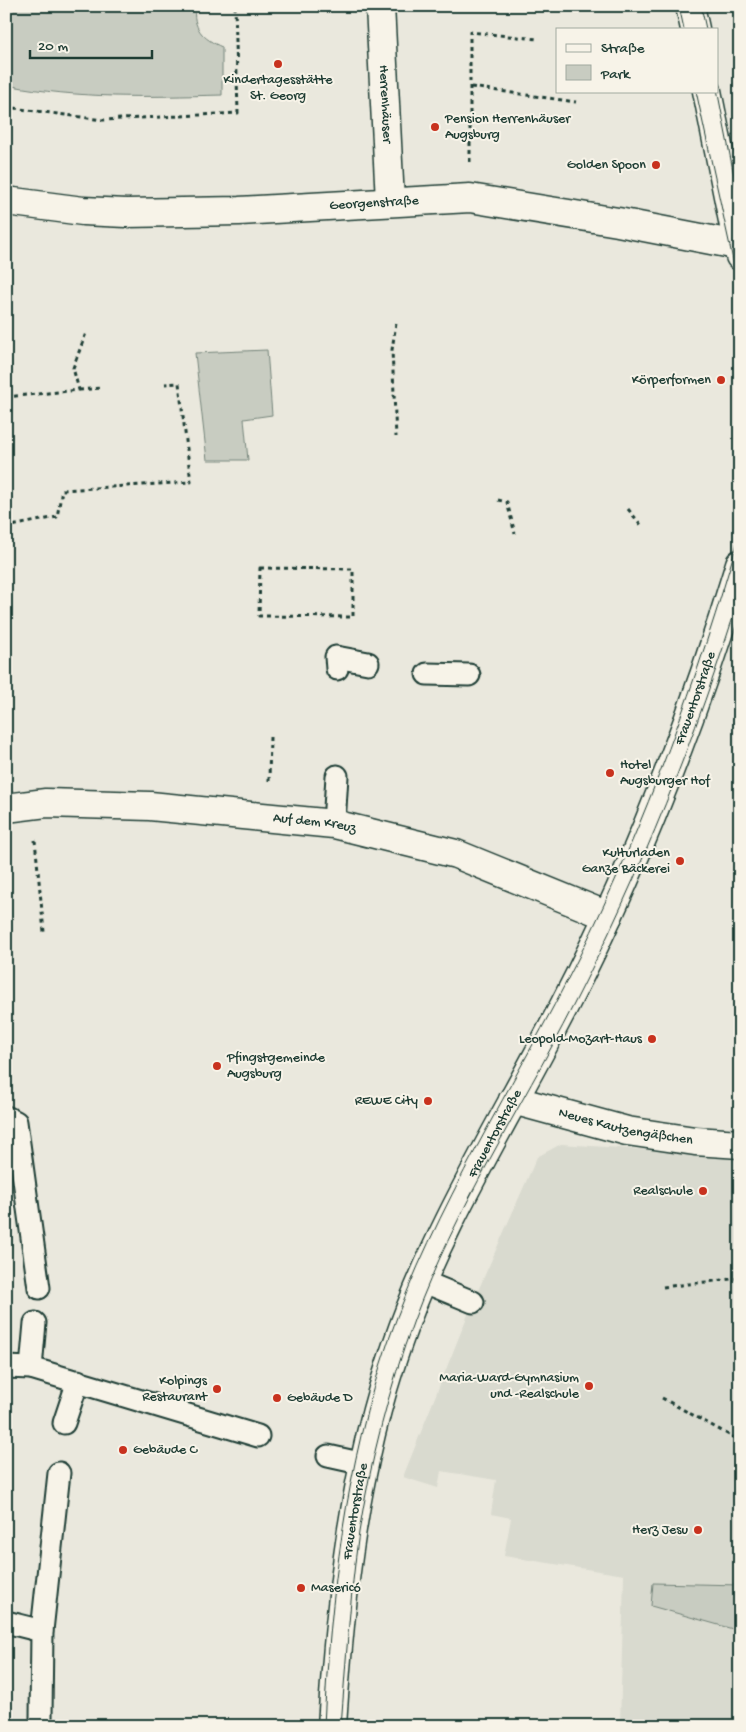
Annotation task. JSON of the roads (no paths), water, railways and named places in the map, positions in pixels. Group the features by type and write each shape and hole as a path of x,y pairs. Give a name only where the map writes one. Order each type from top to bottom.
{"street":[{"name":"Herrenhäuser","path":"380,6 390,201"},
{"path":"690,6 694,28"},
{"path":"707,92 738,250"},
{"name":"Georgenstraße","path":"6,201 83,211 126,213 239,211 470,198 618,222 738,250"},
{"name":"Frauentorstraße","path":"332,1726 350,1532 364,1464 395,1349 448,1221 565,1004 647,830 714,650 740,564"},
{"name":"Auf dem Kreuz","path":"19,806 150,806 268,816 334,824 456,854 608,916"},
{"name":"Neues Kautzengäßchen","path":"513,1100 627,1132 695,1141 740,1144"}],"lane":[{"path":"336,669 336,657 368,663"},
{"path":"427,674 469,675"},
{"path":"334,824 338,776"},
{"path":"6,1117 16,1122 39,1288"},
{"path":"422,1281 473,1302"},
{"path":"31,1368 35,1323"},
{"path":"6,1367 31,1368 258,1436"},
{"path":"64,1423 78,1381"},
{"path":"328,1456 364,1464"},
{"path":"41,1718 42,1631 59,1472"},
{"path":"6,1622 42,1631"}],"tram line":[{"path":"679,6 684,28"},
{"path":"701,6 706,28"},
{"path":"696,92 740,292"},
{"path":"718,92 740,206"},
{"path":"324,1726 331,1629 342,1531 361,1435 373,1388 388,1342 407,1292 452,1194 579,957 627,854 669,749 707,641 740,533"},
{"path":"341,1726 348,1629 359,1532 375,1451 389,1398 414,1320 430,1279 468,1200 553,1045 622,906 686,752 740,595"}],"place":[{"name":"Kindertagesstätte St. Georg","path":"278,64"},
{"name":"Pension Herrenhäuser Augsburg","path":"435,127"},
{"name":"Golden Spoon","path":"656,165"},
{"name":"Körperformen","path":"721,380"},
{"name":"Hotel Augsburger Hof","path":"610,773"},
{"name":"Kulturladen Ganze Bäckerei","path":"680,861"},
{"name":"Leopold-Mozart-Haus","path":"652,1039"},
{"name":"Pfingstgemeinde Augsburg","path":"217,1066"},
{"name":"REWE City","path":"428,1101"},
{"name":"Realschule","path":"703,1191"},
{"name":"Maria-Ward-Gymnasium und -Realschule","path":"589,1386"},
{"name":"Kolpings Restaurant","path":"217,1389"},
{"name":"Gebäude D","path":"277,1398"},
{"name":"Gebäude C","path":"123,1450"},
{"name":"Herz Jesu","path":"698,1530"},
{"name":"Masericó","path":"301,1588"}]}
